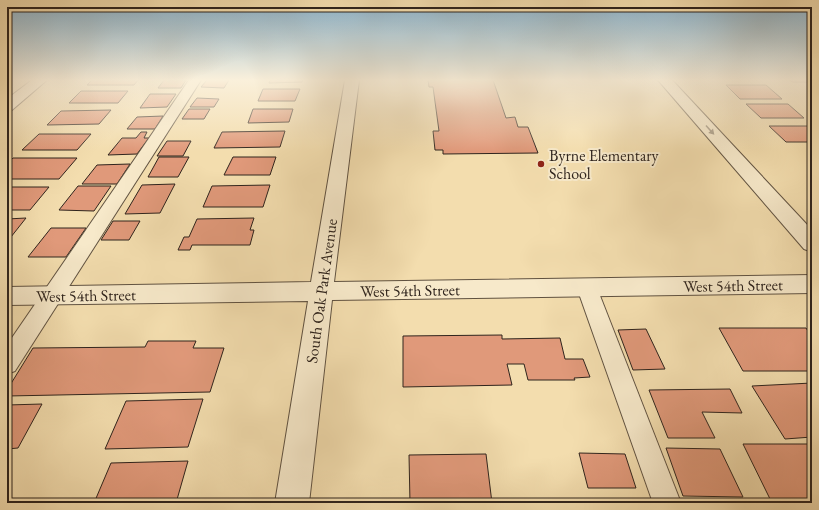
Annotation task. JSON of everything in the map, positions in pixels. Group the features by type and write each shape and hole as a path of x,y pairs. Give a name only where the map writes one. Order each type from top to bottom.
{"street":[{"name":"South Oak Park Avenue","path":"292,503 349,104"},
{"path":"686,104 812,244"},
{"name":"West 54th Street","path":"7,296 812,284"}],"lane":[{"path":"7,364 179,104"},
{"path":"587,288 667,503"}],"building":[{"path":"143,104 169,104 167,107 140,108"},
{"path":"192,104 216,104 214,107 190,107"},
{"path":"435,104 501,104 506,118 515,117 518,127 528,127 538,153 443,154 443,150 435,150 433,131 439,131"},
{"path":"746,104 788,104 804,118 761,118"},
{"path":"189,109 210,109 204,119 182,119"},
{"path":"253,109 293,109 289,122 248,123"},
{"path":"111,110 99,124 47,125 61,111"},
{"path":"163,116 155,129 127,129 137,117"},
{"path":"769,126 812,126 812,142 786,142"},
{"path":"285,131 280,147 214,148 222,132"},
{"path":"141,132 147,132 144,138 149,138 137,154 108,155 122,138 136,138"},
{"path":"39,134 91,134 77,150 22,150"},
{"path":"167,141 191,141 183,156 157,156"},
{"path":"159,157 189,157 178,177 148,177"},
{"path":"233,157 276,157 270,175 224,175"},
{"path":"13,158 77,158 59,179 7,179 7,164"},
{"path":"130,164 117,184 82,184 97,165"},
{"path":"175,184 160,213 125,214 142,185"},
{"path":"270,185 263,207 203,207 212,186"},
{"path":"78,186 111,186 94,211 59,210"},
{"path":"7,187 49,187 30,210 7,210"},
{"path":"26,218 7,242 7,219"},
{"path":"254,218 250,230 254,230 250,245 192,245 190,250 178,250 184,237 189,237 197,219"},
{"path":"113,221 140,221 129,240 101,240"},
{"path":"51,228 86,228 66,257 28,257"},
{"path":"719,328 806,328 812,337 812,371 743,371"},
{"path":"646,329 665,369 633,370 618,330"},
{"path":"502,335 502,339 560,338 565,359 583,359 590,377 574,378 575,380 528,380 524,364 507,364 512,385 403,387 403,336"},
{"path":"148,341 196,341 193,348 224,348 210,392 7,396 7,390 33,348 145,347"},
{"path":"812,383 812,437 785,439 752,386"},
{"path":"730,389 742,413 702,412 715,438 668,438 649,390"},
{"path":"203,399 188,447 105,449 126,401"},
{"path":"42,404 18,448 7,449 7,405"},
{"path":"743,444 812,444 812,503 772,503"},
{"path":"666,448 720,449 743,497 683,496"},
{"path":"579,453 625,454 636,488 588,488"},
{"path":"486,454 492,503 410,503 409,455"},
{"path":"188,461 176,503 94,503 111,463"}],"place":[{"name":"Byrne Elementary School","path":"541,164"}]}
